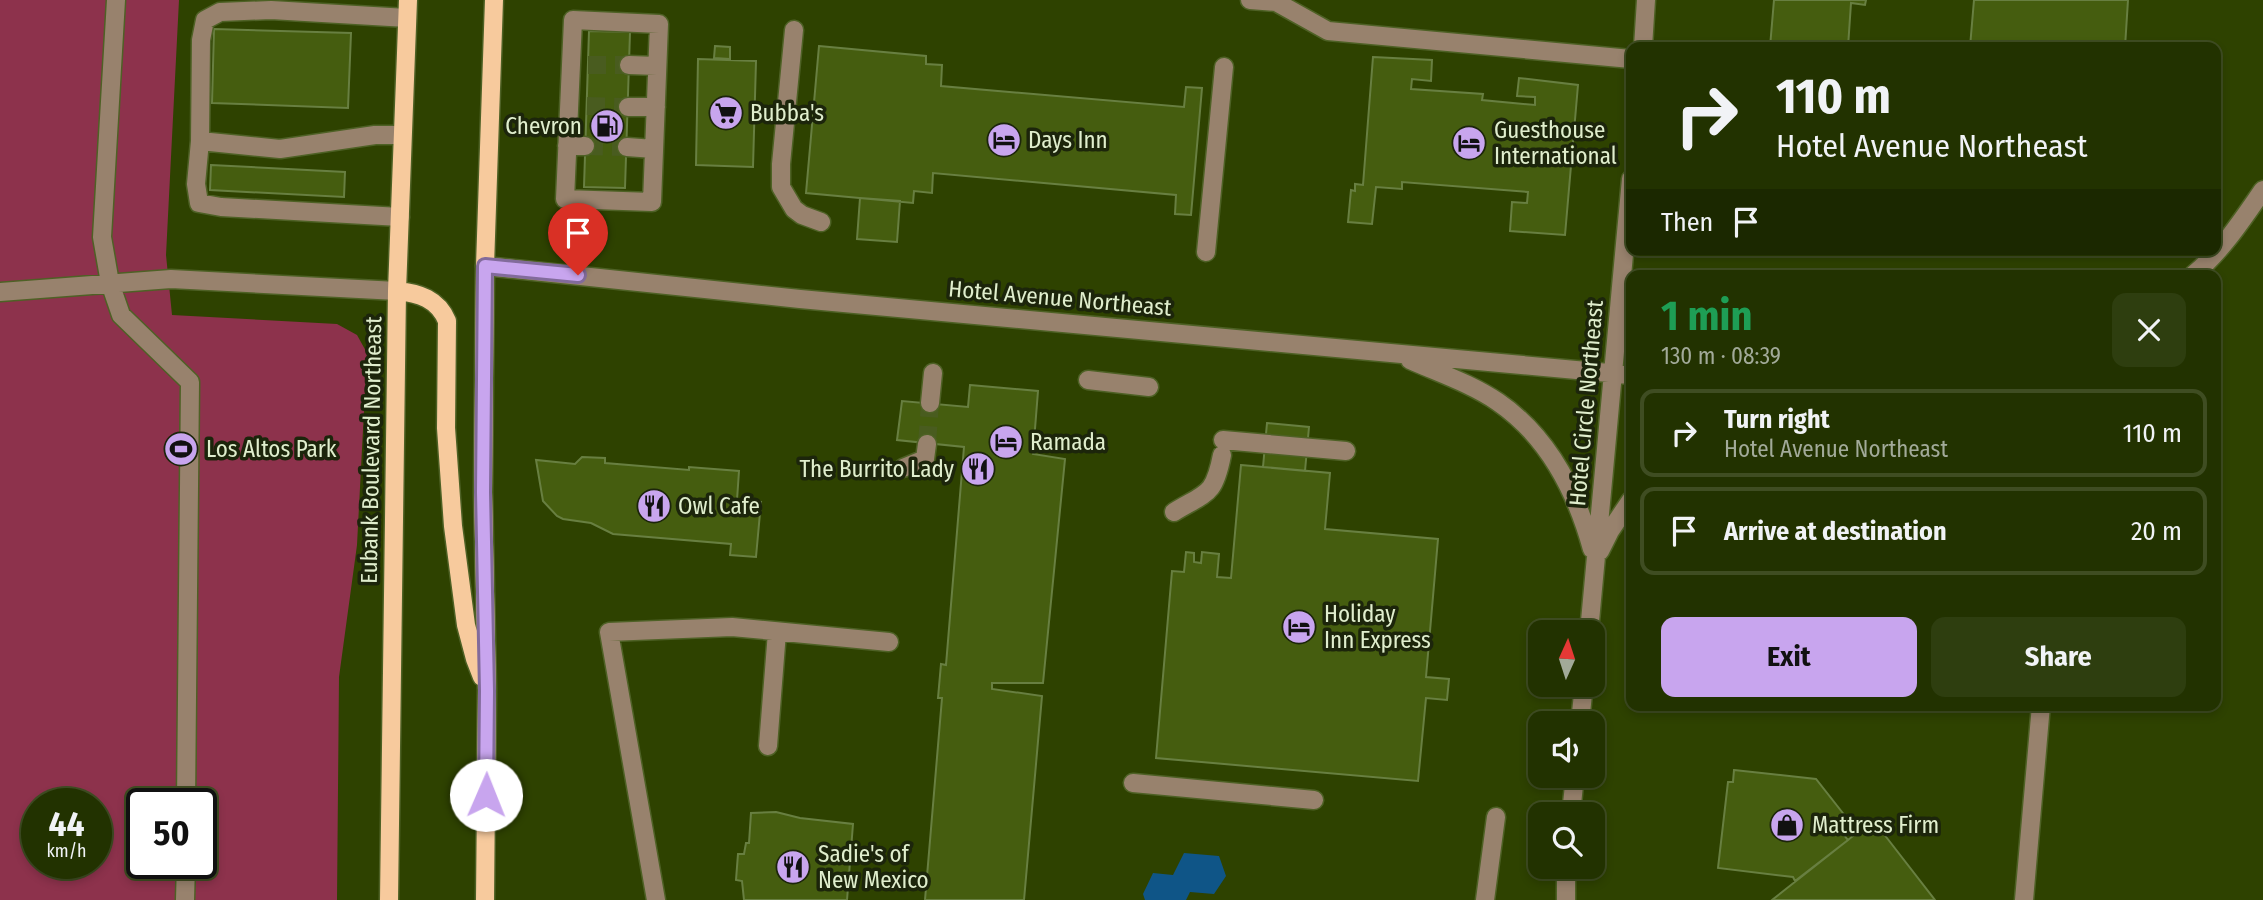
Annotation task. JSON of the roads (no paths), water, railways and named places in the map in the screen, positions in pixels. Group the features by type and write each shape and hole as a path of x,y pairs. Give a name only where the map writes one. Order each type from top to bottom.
{"main road":[{"path":"485,900 485,266 494,0"},
{"name":"Eubank Boulevard Northeast","path":"389,900 397,291 408,9"},
{"path":"397,291 410,292 434,302 447,321 446,428 458,576 466,625 487,691"}],"street":[{"path":"116,0 102,237 110,283 121,315 190,382 186,788"},
{"path":"1250,0 1276,2 1328,31 1626,59"},
{"path":"1643,42 1646,0"},
{"path":"400,217 221,207 199,203 196,184 200,141 201,40 205,20 220,12 408,9"},
{"path":"573,20 659,24 657,65 652,202 565,199 576,146 578,106 579,65 573,20"},
{"path":"794,30 781,187 794,208 802,215 821,222"},
{"path":"629,65 657,65"},
{"path":"1206,252 1224,67"},
{"path":"628,107 656,107"},
{"path":"200,141 280,149 375,135 402,135"},
{"path":"627,147 654,149"},
{"path":"2221,247 2263,190"},
{"path":"2198,270 2212,256"},
{"name":"Hotel Avenue Northeast","path":"485,266 800,299 1622,374"},
{"path":"0,292 171,279 397,291"},
{"name":"Hotel Circle Northeast","path":"1589,620 1595,560 1622,374 1626,287"},
{"path":"1397,354 1496,400 1528,428 1570,486 1580,506 1595,560"},
{"path":"930,403 933,373"},
{"path":"1088,380 1149,387"},
{"path":"904,468 925,459 927,443"},
{"path":"1174,512 1204,496 1217,480 1222,447 1346,451"},
{"path":"1595,560 1626,507"},
{"path":"656,900 608,632 732,627 889,642"},
{"path":"768,746 777,632"},
{"path":"2024,900 2040,711"},
{"path":"1133,783 1314,800"},
{"path":"1485,900 1496,817"},
{"path":"185,900 186,879"},
{"path":"1566,879 1566,900"}],"water":[{"path":"1184,853 1219,856 1226,876 1214,894 1190,892 1186,900 1145,900 1143,894 1153,873 1173,875"}],"tunnel":[{"path":"588,65 629,65"},
{"path":"587,106 628,107"},
{"path":"585,146 627,147"},
{"path":"927,444 930,403"}],"place":[{"name":"Bubba's","path":"726,113"},
{"name":"Chevron","path":"607,126"},
{"name":"Days Inn","path":"1004,140"},
{"name":"Guesthouse International","path":"1469,143"},
{"name":"Ramada","path":"1006,442"},
{"name":"Los Altos Park","path":"181,449"},
{"name":"The Burrito Lady","path":"978,469"},
{"name":"Owl Cafe","path":"654,506"},
{"name":"Holiday Inn Express","path":"1299,627"},
{"name":"Mattress Firm","path":"1787,825"},
{"name":"Sadie's of New Mexico","path":"793,867"}]}
